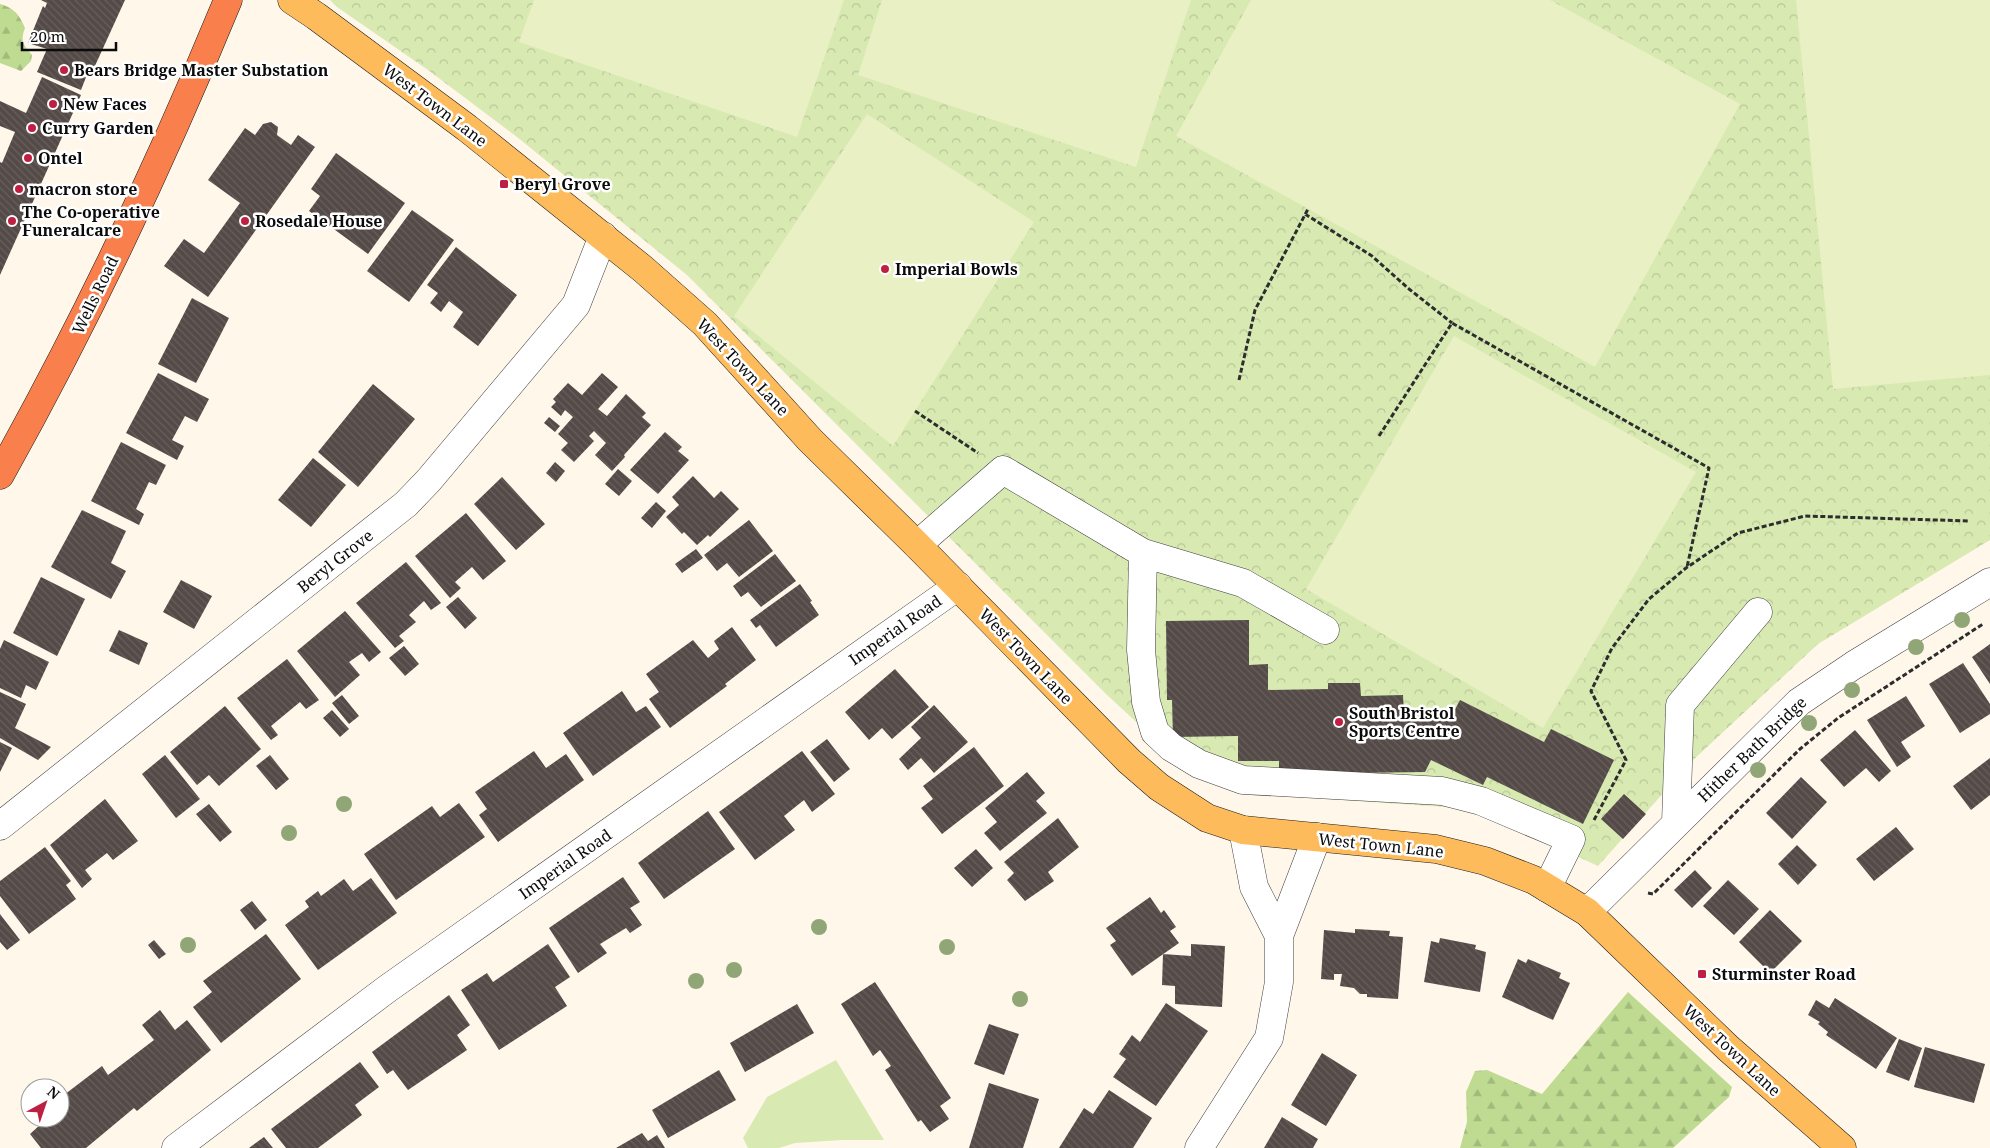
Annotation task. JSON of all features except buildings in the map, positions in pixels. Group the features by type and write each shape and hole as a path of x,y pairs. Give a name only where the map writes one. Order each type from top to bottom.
{"highway":[{"name":"Wells Road","path":"0,475 44,397 95,297 142,199 228,0"}],"main road":[{"name":"West Town Lane","path":"292,0 459,122 602,236 705,324 810,440 958,586 1129,761 1159,787 1207,818 1243,830 1436,849 1485,861 1534,880 1587,912 1728,1048 1842,1148"}],"street":[{"name":"Beryl Grove","path":"0,826 406,504 429,480 576,305 602,236"},
{"path":"917,545 1003,470 1143,553 1243,583 1325,630"},
{"path":"1143,553 1141,650 1146,702 1155,732 1171,747 1199,764 1243,780 1442,791 1482,801 1571,839 1547,888"},
{"name":"Hither Bath Bridge","path":"1587,912 1799,702 1854,665 1990,582"},
{"name":"Imperial Road","path":"176,1148 387,989 958,586"},
{"path":"1676,823 1680,705 1758,612"},
{"path":"1243,830 1254,887 1279,936"},
{"path":"1199,1148 1269,1038 1279,982 1279,936 1317,837"}],"path":[{"path":"1239,380 1255,310 1308,209"},
{"path":"1305,214 1372,256 1409,289 1452,323 1709,468 1686,568"},
{"path":"1379,436 1452,323"},
{"path":"915,411 1003,470"},
{"path":"1615,884 1653,894 1808,743 1838,718 1990,620"}],"green space":[{"name":"South Bristol Sports Centre","path":"330,0 1990,0 1990,540 1818,644 1692,761 1598,866 1475,809 1327,799 1238,788 1175,758 1106,694 687,275 517,137 428,70 337,7"},
{"path":"534,0 844,0 797,137 519,42"},
{"path":"882,0 1191,0 1136,167 858,75"},
{"path":"1251,0 1550,0 1740,104 1595,367 1176,136"},
{"path":"1796,0 1990,0 1990,375 1833,389"},
{"path":"0,4 9,7 15,12 25,28 23,43 32,55 31,61 21,71 0,63"},
{"name":"Imperial Bowls","path":"867,114 1034,222 893,446 734,316"},
{"path":"1454,336 1696,472 1543,728 1306,589"},
{"path":"1628,992 1732,1087 1729,1097 1673,1148 1460,1148 1467,1122 1466,1092 1475,1071 1487,1070 1542,1094"},
{"path":"836,1060 884,1140 842,1140 795,1143 779,1148 748,1148 743,1138 767,1097"}],"place":[{"name":"Bears Bridge Master Substation","path":"64,70"},
{"name":"New Faces","path":"53,104"},
{"name":"Curry Garden","path":"32,128"},
{"name":"Ontel","path":"28,158"},
{"name":"Beryl Grove","path":"504,184"},
{"name":"macron store","path":"19,189"},
{"name":"The Co-operative Funeralcare","path":"12,221"},
{"name":"Rosedale House","path":"245,221"},
{"name":"Imperial Bowls","path":"885,269"},
{"name":"South Bristol Sports Centre","path":"1339,722"},
{"name":"Sturminster Road","path":"1702,974"}]}
